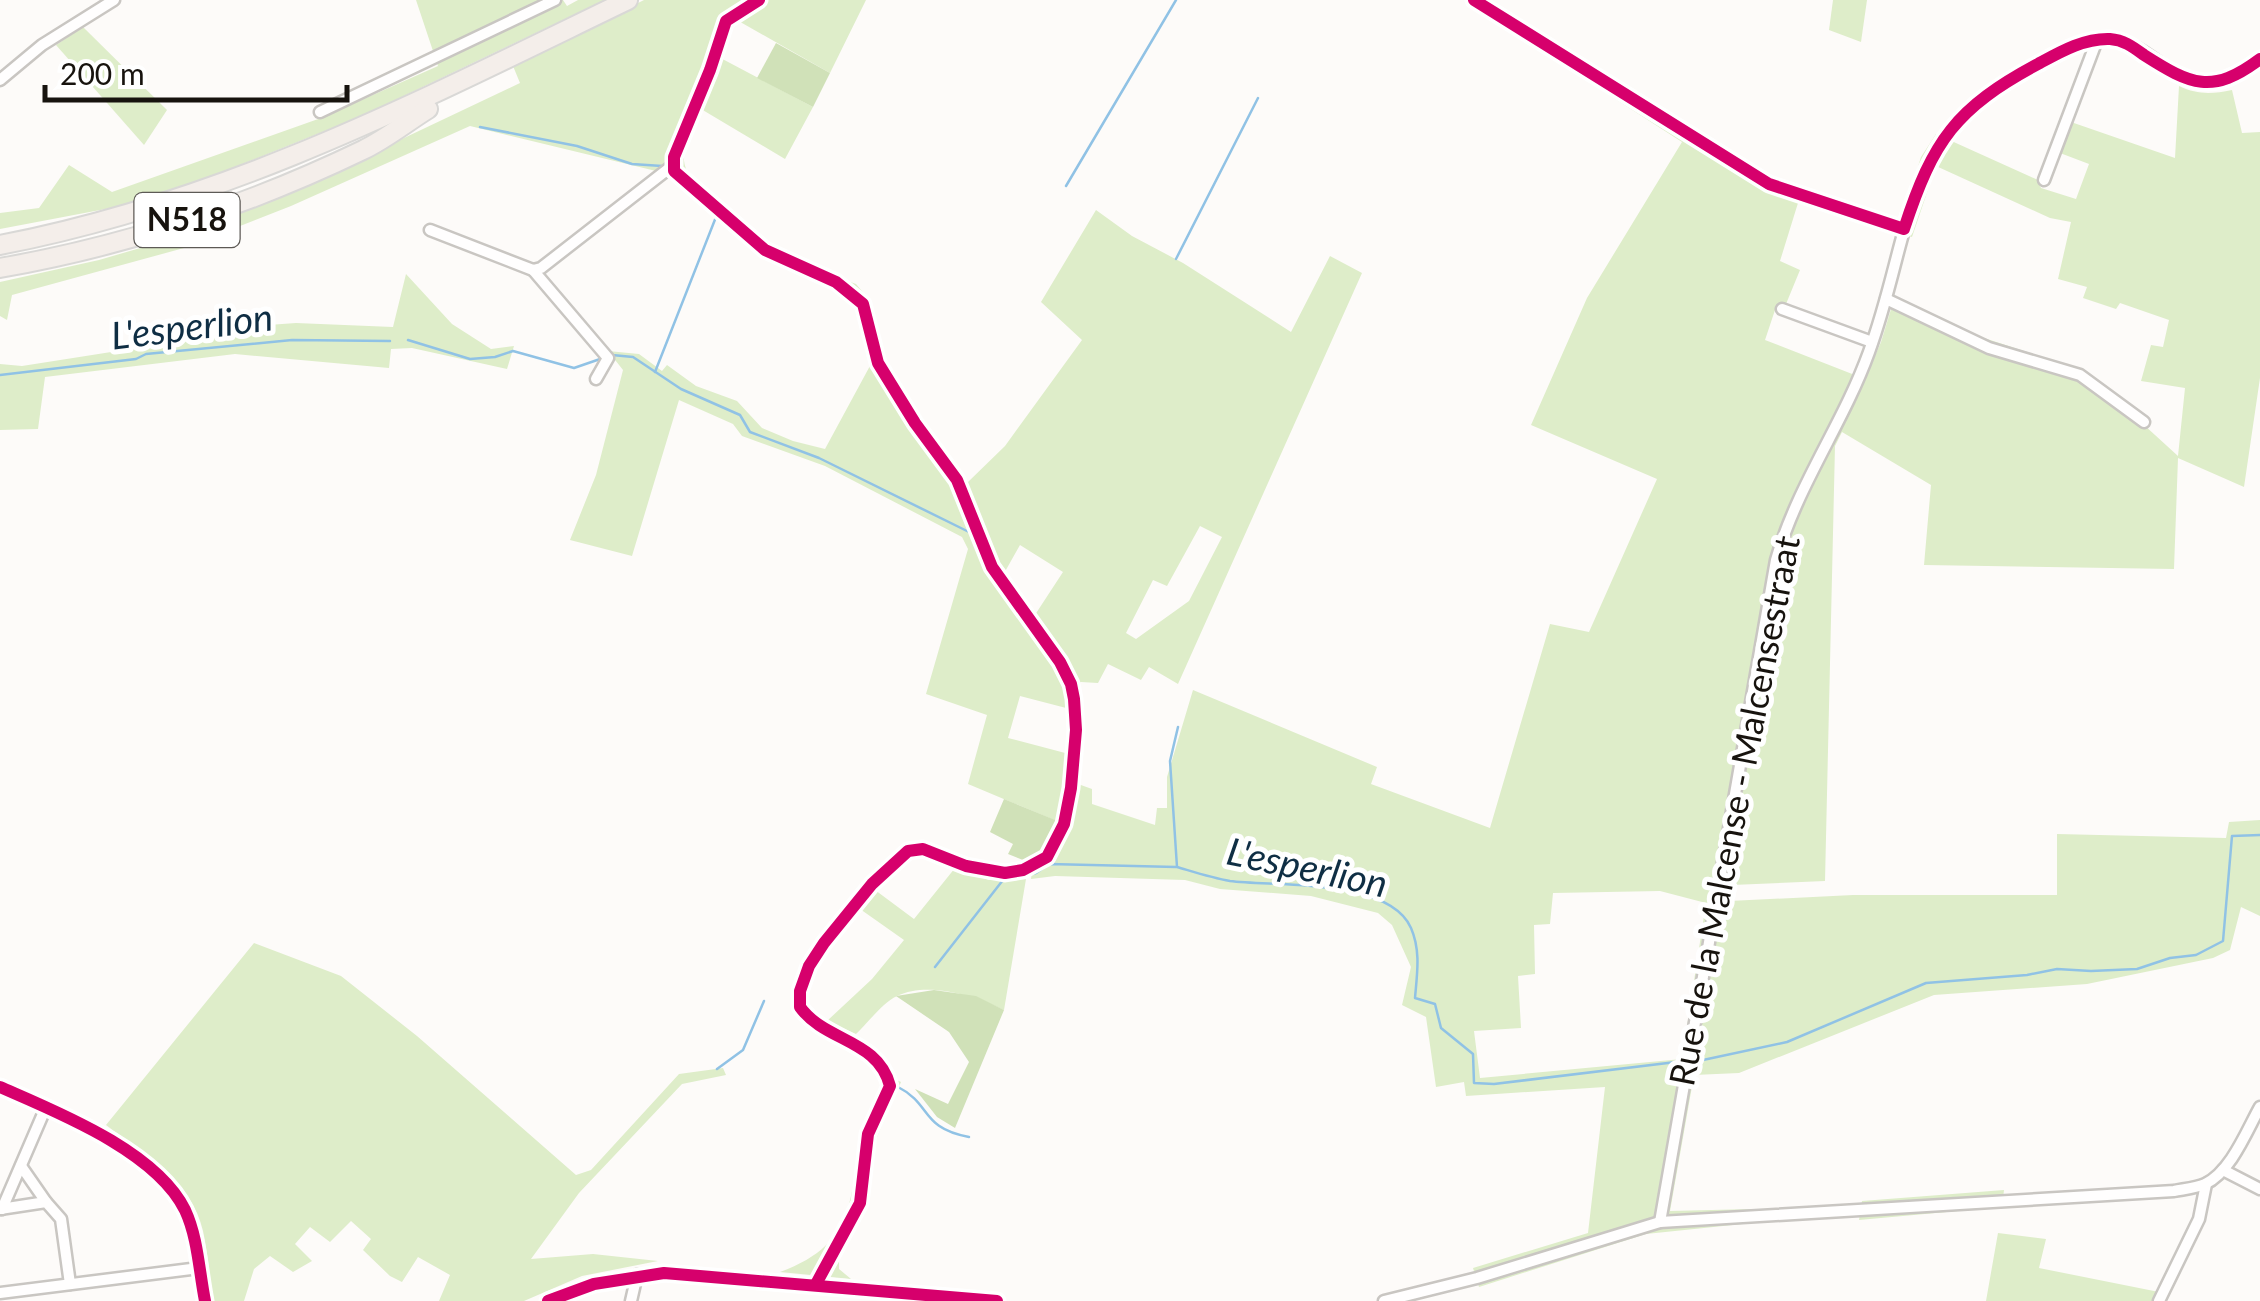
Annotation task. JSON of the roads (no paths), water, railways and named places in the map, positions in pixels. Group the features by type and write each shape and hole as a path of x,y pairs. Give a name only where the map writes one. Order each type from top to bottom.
{"highway":[{"name":"N518","path":"0,245 96,225 250,176 404,110 628,0"},
{"name":"N518","path":"0,268 129,238 194,218 297,178 366,148 499,63"}],"street":[{"path":"0,80 42,46 114,0"},
{"path":"320,112 555,0"},
{"path":"532,270 542,268 672,166 726,20 759,0"},
{"path":"1474,0 1769,184 1904,229"},
{"path":"2044,180 2097,40 2125,42 2168,70 2200,84 2232,79 2260,59"},
{"name":"Rue de la Malcense - Malcensestraat","path":"1660,1222 1776,560 1786,524 1872,342 1922,175 1950,128 1992,90 2064,50 2097,40"},
{"path":"672,166 682,180 765,250 836,282 863,304 884,373 962,489 998,578 1053,650 1072,684 1076,730 1071,788 1064,824 1047,857 1023,870 1006,873 976,869 923,849 908,851 872,884 809,966 800,991 800,1007 806,1015 870,1053 887,1074 890,1086 868,1134 860,1203 816,1284"},
{"path":"430,230 532,270 608,358 596,379"},
{"path":"1886,299 1989,348 2080,375 2144,422"},
{"path":"1782,309 1872,342"},
{"path":"0,1088 99,1132 172,1190 192,1230 204,1301"},
{"path":"1,1209 46,1107"},
{"path":"1384,1301 1477,1278 1660,1222 2174,1191 2206,1184 2222,1170 2260,1107"},
{"path":"21,1166 61,1220 70,1284"},
{"path":"2222,1170 2260,1190"},
{"path":"2159,1301 2199,1219 2206,1184"},
{"path":"1,1209 46,1202"},
{"path":"0,1293 13,1296 70,1284 199,1268"},
{"path":"548,1301 577,1288 664,1273 997,1301"},
{"path":"632,1301 637,1275"}],"waterway":[{"path":"1066,186 1176,0"},
{"path":"1176,259 1258,98"},
{"path":"480,127 577,146 632,164 662,166"},
{"path":"655,372 716,217"},
{"name":"L'esperlion","path":"0,375 136,359 146,354 292,340 390,341"},
{"name":"L'esperlion","path":"408,340 470,359 513,351 574,368 603,358"},
{"name":"L'esperlion","path":"612,355 633,357 681,389 740,415 750,432 819,458 969,532"},
{"name":"L'esperlion","path":"1178,727 1170,761 1177,867 1230,881 1356,893 1380,900 1399,912 1411,928 1416,945 1415,998 1435,1004 1441,1028 1473,1054 1474,1083 1494,1084 1676,1062"},
{"name":"L'esperlion","path":"1703,1060 1787,1042 1926,983 2057,969 2137,969 2170,958 2196,955 2223,941 2232,836 2260,835"},
{"path":"935,967 1003,880 1036,873 1049,864 1176,867"},
{"path":"717,1069 743,1050 764,1001"},
{"path":"898,1087 942,1128 969,1137"}]}
